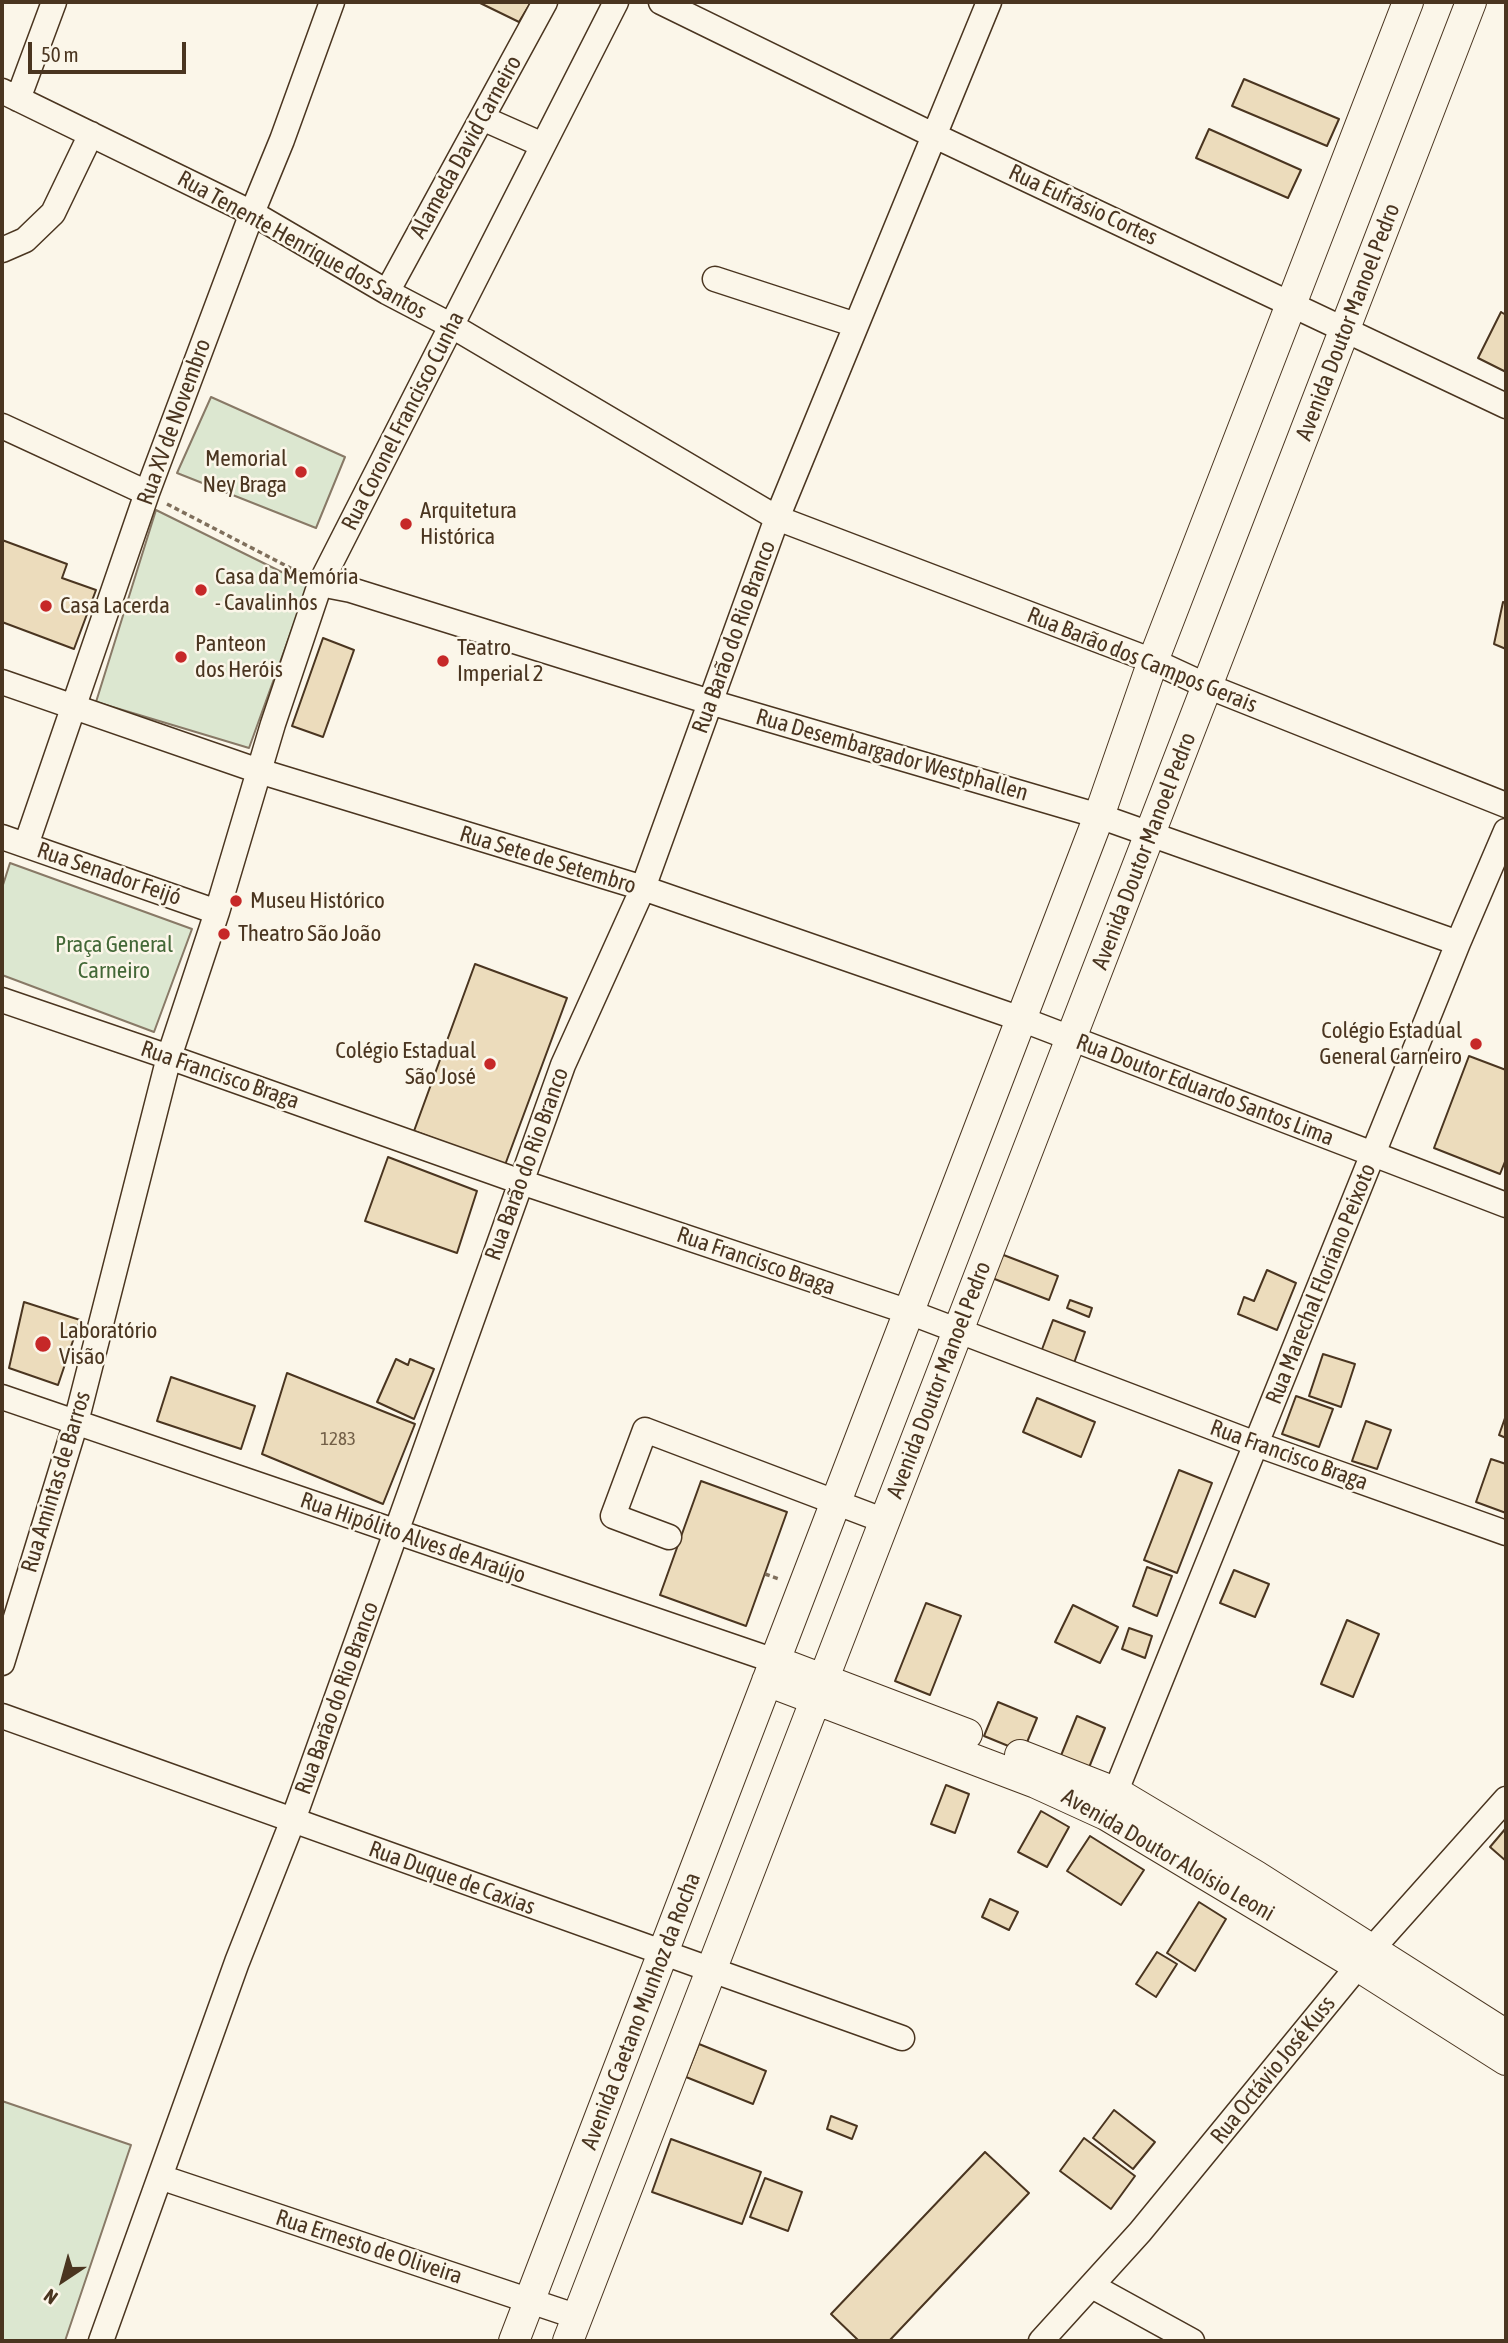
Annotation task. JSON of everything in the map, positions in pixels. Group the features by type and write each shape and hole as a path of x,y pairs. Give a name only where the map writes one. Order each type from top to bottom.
{"main road":[{"path":"771,1671 1099,816 1153,661 1408,2"},
{"name":"Avenida Doutor Manoel Pedro","path":"820,1689 1471,2"},
{"name":"Avenida Doutor Aloísio Leoni","path":"771,1671 820,1689 1024,1778 1111,1804 1256,1875 1506,2060"},
{"name":"Avenida Caetano Munhoz da Rocha","path":"514,2341 771,1671"},
{"path":"573,2329 820,1689"},
{"name":"Avenida Doutor Aloísio Leoni","path":"1365,1958 1506,2035"}],"street":[{"path":"10,95 54,2"},
{"name":"Rua XV de Novembro","path":"26,845 147,493 332,2"},
{"name":"Alameda David Carneiro","path":"387,292 545,2"},
{"name":"Rua Coronel Francisco Cunha","path":"169,1057 320,584 616,2"},
{"name":"Rua Eufrásio Cortes","path":"661,2 933,135 1506,406"},
{"name":"Rua Barão do Rio Branco","path":"101,2341 237,1962 293,1820 563,1065 643,888 777,518 989,2"},
{"name":"Rua Tenente Henrique dos Santos","path":"10,95 252,213 387,292 452,326 777,518"},
{"path":"482,118 543,145"},
{"path":"2,250 25,240 53,213 91,134"},
{"path":"715,279 856,325"},
{"path":"2,426 147,493"},
{"name":"Rua Barão dos Campos Gerais","path":"777,518 1153,661 1207,686 1506,805"},
{"name":"Rua Desembargador Westphallen","path":"320,584 364,594 710,702 1099,816 1458,943"},
{"name":"Rua Sete de Setembro","path":"2,682 259,771 643,888 1021,1019"},
{"name":"Rua Marechal Floriano Peixoto","path":"1111,1804 1458,943 1506,831"},
{"name":"Rua Senador Feijó","path":"2,837 217,912"},
{"name":"Rua Francisco Braga","path":"2,1000 521,1182 909,1312 1256,1444 1506,1533"},
{"name":"Rua Doutor Eduardo Santos Lima","path":"1021,1019 1506,1205"},
{"name":"Rua Amintas de Barros","path":"2,1662 76,1422 169,1057"},
{"name":"Rua Hipólito Alves de Araújo","path":"2,1396 396,1532 771,1671"},
{"path":"669,1537 613,1516 645,1430 885,1521"},
{"name":"Rua Duque de Caxias","path":"2,1716 902,2038"},
{"name":"Rua Octávio José Kuss","path":"1041,2341 1140,2232 1365,1958 1506,1799"},
{"name":"Rua Ernesto de Oliveira","path":"160,2177 530,2300 573,2329"},
{"path":"1092,2286 1192,2341"}],"path":[{"path":"147,493 320,584"}],"green space":[{"path":"211,397 345,457 316,528 177,473"},
{"path":"156,510 308,585 249,748 96,702"},
{"name":"Praça General Carneiro","path":"10,863 192,929 154,1032 2,975 2,888"},
{"path":"2,2101 131,2145 65,2341 2,2341"}],"building":[{"path":"478,2 531,2 519,22"},
{"path":"1244,79 1339,119 1327,146 1232,106"},
{"path":"1209,129 1301,170 1288,198 1196,158"},
{"path":"1501,312 1506,315 1506,372 1478,358"},
{"name":"Casa Lacerda","path":"2,540 67,564 62,578 96,590 74,649 2,622"},
{"path":"1503,602 1506,603 1506,649 1494,644"},
{"path":"323,638 354,650 323,737 292,726"},
{"name":"Colégio Estadual São José","path":"475,964 567,998 505,1165 414,1131"},
{"path":"1469,1056 1506,1070 1506,1159 1500,1174 1434,1148"},
{"path":"388,1157 477,1191 457,1253 365,1221"},
{"path":"1001,1254 1058,1276 1049,1300 992,1278"},
{"path":"1267,1270 1296,1283 1277,1330 1238,1314 1244,1297 1254,1301"},
{"path":"1070,1300 1092,1308 1089,1317 1067,1308"},
{"name":"Laboratório Visão","path":"24,1302 80,1320 58,1385 9,1368"},
{"path":"1053,1320 1085,1332 1074,1363 1041,1352"},
{"path":"1323,1354 1355,1364 1341,1407 1309,1396"},
{"path":"396,1359 408,1365 410,1359 434,1369 414,1419 377,1402"},
{"path":"287,1373 415,1424 383,1504 262,1454"},
{"path":"171,1377 255,1406 241,1449 157,1421"},
{"path":"1296,1396 1333,1409 1319,1447 1282,1434"},
{"path":"1037,1398 1095,1422 1081,1457 1023,1432"},
{"path":"1506,1418 1506,1438 1499,1435"},
{"path":"1366,1421 1391,1430 1377,1469 1352,1461"},
{"path":"1491,1459 1506,1464 1506,1513 1476,1502"},
{"path":"1179,1470 1212,1483 1177,1573 1144,1560"},
{"path":"701,1481 787,1512 746,1626 660,1595"},
{"path":"1147,1567 1172,1576 1157,1616 1133,1606"},
{"path":"1234,1570 1269,1584 1255,1617 1220,1603"},
{"path":"926,1603 961,1616 930,1695 895,1681"},
{"path":"1073,1605 1118,1627 1100,1663 1055,1642"},
{"path":"1347,1620 1379,1634 1353,1697 1321,1684"},
{"path":"1129,1628 1152,1636 1145,1658 1122,1649"},
{"path":"998,1702 1037,1718 1023,1752 984,1736"},
{"path":"1077,1716 1105,1728 1088,1770 1060,1758"},
{"path":"946,1785 969,1794 955,1833 931,1824"},
{"path":"1041,1811 1069,1827 1047,1867 1018,1852"},
{"path":"1506,1828 1506,1861 1490,1847"},
{"path":"1090,1836 1144,1870 1121,1905 1067,1871"},
{"path":"990,1899 1018,1912 1009,1930 982,1917"},
{"path":"1199,1902 1226,1919 1195,1971 1167,1953"},
{"path":"1157,1952 1177,1964 1156,1997 1136,1984"},
{"path":"699,2044 766,2071 753,2104 686,2077"},
{"path":"1114,2110 1155,2142 1133,2169 1093,2138"},
{"path":"831,2116 857,2126 852,2139 827,2129"},
{"path":"1084,2138 1135,2176 1111,2209 1060,2171"},
{"path":"671,2139 761,2172 742,2224 652,2192"},
{"path":"985,2152 1029,2193 889,2341 859,2341 831,2314"},
{"path":"765,2178 802,2192 788,2231 750,2217"}],"place":[{"name":"Memorial Ney Braga","path":"301,472"},
{"name":"Arquitetura Histórica","path":"406,524"},
{"name":"Casa da Memória - Cavalinhos","path":"201,590"},
{"name":"Casa Lacerda","path":"46,606"},
{"name":"Panteon dos Heróis","path":"181,657"},
{"name":"Teatro Imperial 2","path":"443,661"},
{"name":"Museu Histórico","path":"236,901"},
{"name":"Theatro São João","path":"224,934"},
{"name":"Colégio Estadual General Carneiro","path":"1476,1044"},
{"name":"Colégio Estadual São José","path":"490,1064"},
{"name":"Laboratório Visão","path":"43,1344"}]}
